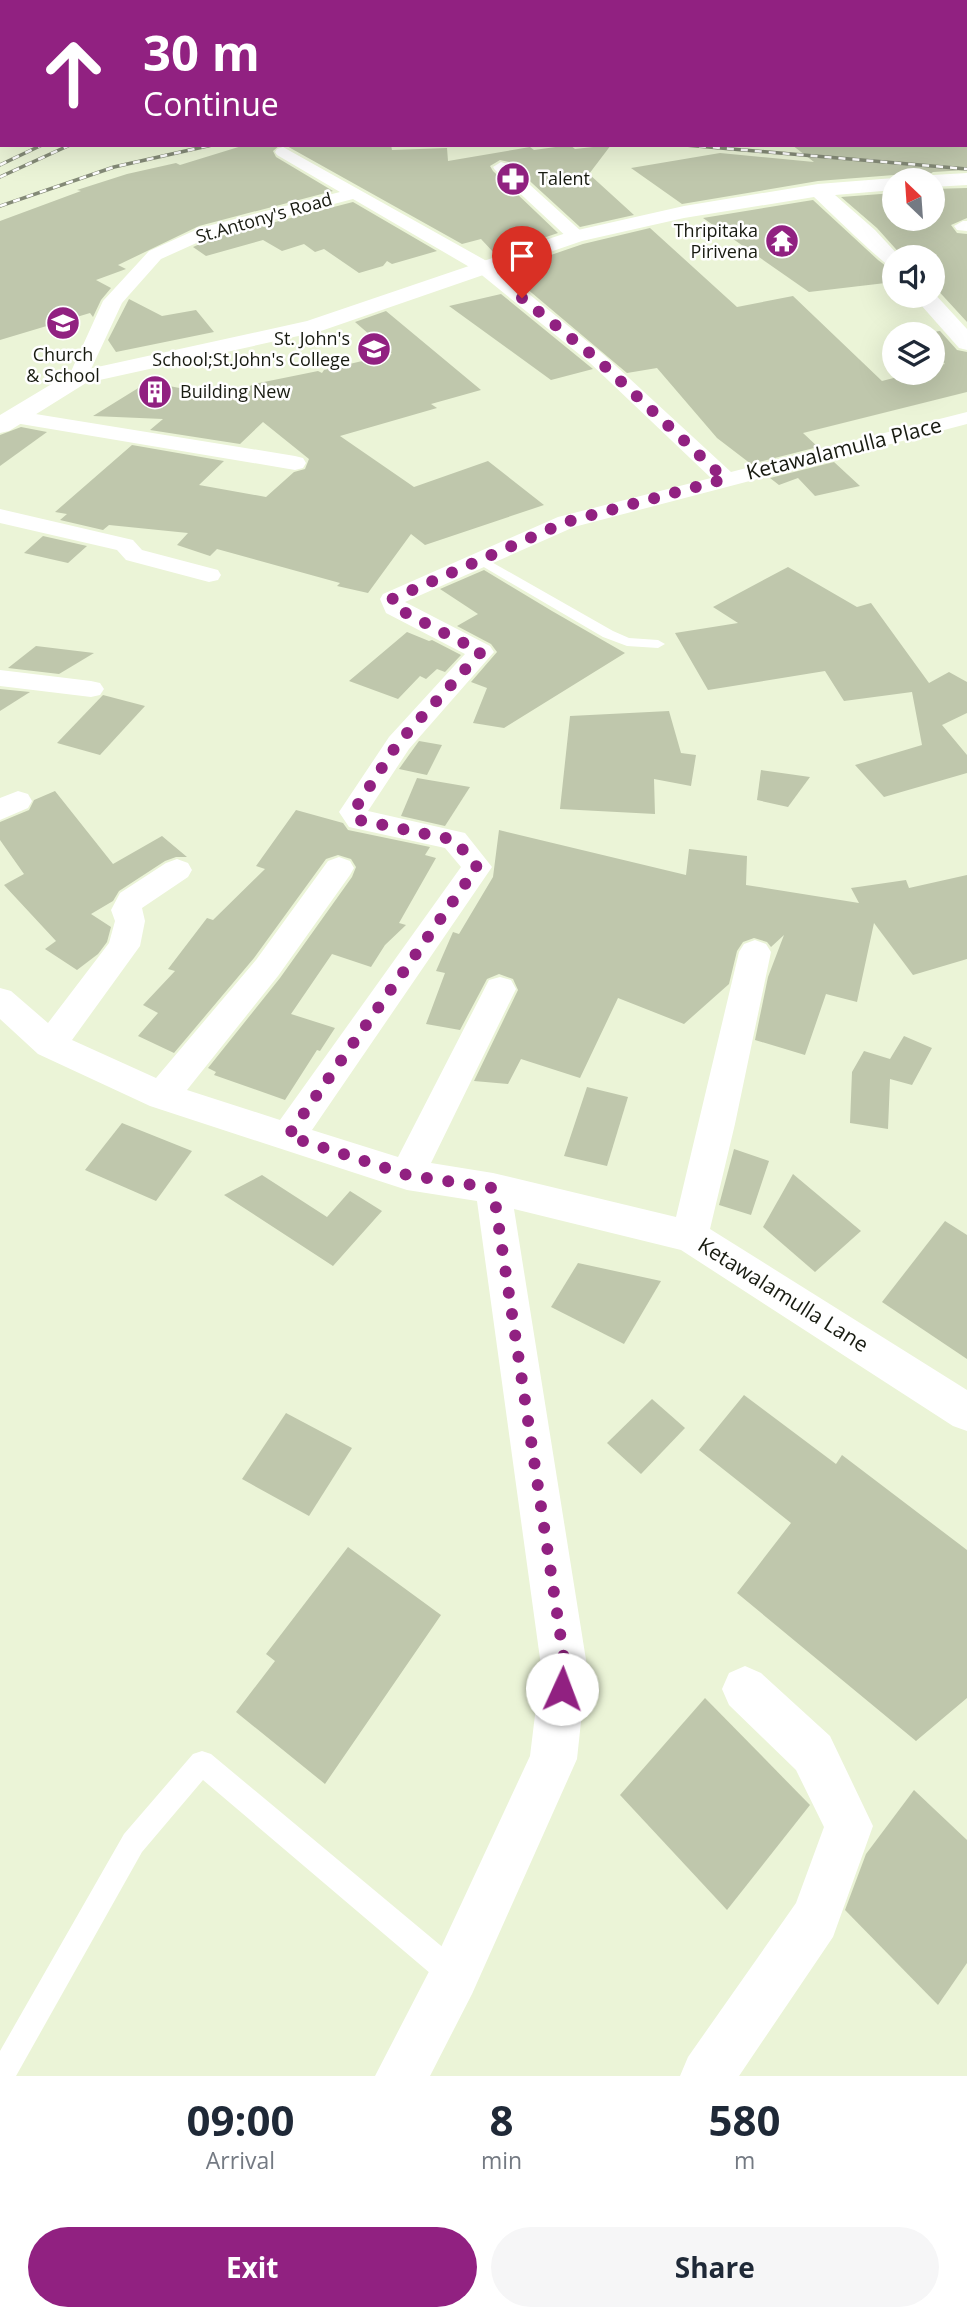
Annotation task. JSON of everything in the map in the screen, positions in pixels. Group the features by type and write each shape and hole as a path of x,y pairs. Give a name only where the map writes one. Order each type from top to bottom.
{"main road":[{"path":"945,180 967,179"},
{"path":"11,415 78,378 313,326 576,236 684,212 818,190 882,185"},
{"path":"818,190 882,250"},
{"path":"935,308 967,343"}],"street":[{"path":"283,152 485,268 597,359 725,479"},
{"path":"501,167 576,236"},
{"name":"St.Antony's Road","path":"78,378 113,300 155,255 206,232 355,193"},
{"path":"11,415 295,463"},
{"name":"Ketawalamulla Place","path":"288,1136 477,867 455,840 359,820 353,812 398,743 481,652 396,608 392,599 566,522 967,418"},
{"path":"0,516 125,545 134,555 209,575"},
{"path":"0,678 91,689"},
{"path":"162,1096 267,968 339,867"},
{"path":"51,1045 124,946 130,921 126,910 131,901 177,870"},
{"path":"690,1236 718,1124 755,952"},
{"path":"407,1175 500,989"},
{"name":"Ketawalamulla Lane","path":"0,1000 51,1045 162,1096 407,1175 493,1188 690,1236 967,1412"},
{"path":"402,2076 454,1976 553,1759 565,1666 493,1188"},
{"path":"707,2076 815,1919 849,1826 813,1753 745,1689"}],"lane":[{"path":"481,560 608,634 627,642 658,643"},
{"path":"1,2076 133,1843 202,1763 454,1976"}],"building":[{"path":"238,147 278,147 273,151 276,157 333,191 199,226 118,265 126,269 96,280 111,288 101,300 93,317 90,313 0,340 0,221 81,191 77,190 127,174 176,163 180,165"},
{"path":"289,147 391,147 392,150 447,148 448,161 530,147 534,150 556,147 609,147 589,174 634,215 580,227 509,162 500,160 490,166 493,171 558,233 495,254 481,239 462,244"},
{"path":"795,147 967,147 967,170 882,168 882,176 818,181 682,204 631,168 720,153 814,162"},
{"path":"967,188 967,218 951,225 957,233 967,234 967,322 945,298 945,245 892,245 841,197 882,194 882,231 945,231 945,189"},
{"path":"813,200 882,263 882,283 809,292 703,218"},
{"path":"353,202 437,251 392,264 387,261 383,266 359,273 324,249 315,252 304,244 282,251 263,240 206,256 193,247 213,238"},
{"path":"650,228 737,307 793,296 882,381 882,385 945,385 945,337 957,350 967,352 967,392 803,433 818,447 751,464 717,438 657,368 627,373 526,288 529,287 510,269 583,244"},
{"path":"501,294 593,369 551,380 449,306"},
{"path":"129,299 162,316 196,310 214,332 116,352 108,340"},
{"path":"386,311 481,390 431,404 437,408 340,436 414,487 488,461 544,505 425,545 411,534 368,593 217,549 210,556 177,545 188,533 109,525 103,530 60,520 67,514 55,512 132,445 224,461 199,485 266,497 294,472 305,469 309,459 263,422 240,444 150,430 163,419 93,416 148,382 227,397 254,384 318,371 322,373 324,370 392,354 355,322"},
{"path":"21,427 47,432 0,466 0,435"},
{"path":"834,462 860,486 815,496 798,478 779,485 770,478"},
{"path":"43,536 87,546 68,563 24,553"},
{"path":"788,567 857,607 871,603 929,683 949,672 967,682 967,713 942,725 967,755 967,773 884,797 855,765 922,745 912,692 844,701 825,671 708,690 675,633 738,623 713,607"},
{"path":"484,570 625,653 504,728 473,723 487,688 471,682 497,652 491,644 457,626 478,614 440,589"},
{"path":"407,632 432,640 461,655 445,672 437,669 426,679 420,676 398,699 349,681"},
{"path":"36,646 94,653 59,674 8,668"},
{"path":"0,689 30,692 0,711"},
{"path":"103,695 145,706 100,755 57,743"},
{"path":"669,711 681,753 696,755 691,786 654,779 655,814 560,809 570,716"},
{"path":"419,741 442,745 427,775 399,769"},
{"path":"761,770 810,777 788,807 757,800"},
{"path":"417,778 470,787 445,826 401,816"},
{"path":"55,791 113,864 162,836 187,857 165,861 119,891 113,901 91,914 111,927 107,942 98,954 77,970 45,949 56,941 4,885 24,874 0,840 0,822 29,810 34,800"},
{"path":"296,810 343,823 348,830 430,847 425,855 436,858 399,923 406,925 385,945 371,967 332,954 291,1014 335,1028 320,1051 317,1050 285,1100 214,1075 216,1072 208,1068 280,978 352,877 356,867 351,859 338,855 326,859 254,958 174,1053 138,1036 158,1013 143,1005 175,971 168,969 207,918 213,920 265,869 256,866"},
{"path":"499,830 686,875 689,849 747,856 746,885 859,903 851,888 906,880 909,888 967,875 967,959 913,975 874,923 857,1002 826,994 805,1055 755,1040 768,977 784,935 771,947 767,942 754,938 743,942 737,951 729,984 684,1024 618,998 580,1078 521,1059 508,1084 474,1081 518,990 513,979 499,974 487,979 460,1030 426,1024 445,973 436,971 453,932 459,934 493,877"},
{"path":"904,1036 932,1048 912,1085 890,1079 888,1129 850,1123 852,1072 864,1051 890,1059"},
{"path":"587,1087 628,1097 607,1166 564,1156"},
{"path":"122,1123 192,1151 156,1201 85,1170"},
{"path":"734,1149 769,1161 751,1215 719,1205"},
{"path":"793,1174 861,1231 815,1272 763,1227"},
{"path":"262,1175 327,1217 350,1191 382,1211 333,1266 224,1195"},
{"path":"945,1221 967,1235 967,1359 882,1302"},
{"path":"578,1263 661,1281 624,1344 551,1307"},
{"path":"744,1395 836,1464 842,1455 967,1550 967,1698 916,1741 737,1593 791,1523 699,1450"},
{"path":"652,1399 685,1428 641,1474 607,1443"},
{"path":"286,1413 352,1448 309,1516 242,1479"},
{"path":"348,1547 441,1615 325,1784 236,1712 275,1661 266,1654"},
{"path":"705,1698 810,1805 727,1910 620,1795"},
{"path":"914,1790 967,1840 967,1963 938,2005 845,1910 866,1854"}],"railway":[{"path":"0,165 38,147"},
{"path":"0,177 66,147"},
{"path":"0,206 114,167 203,147"},
{"path":"708,147 967,169"}],"place":[{"name":"Talent","path":"513,179"},
{"name":"Thripitaka Pirivena","path":"782,241"},
{"name":"Church & School","path":"63,323"},
{"name":"St. John's School;St.John's College","path":"374,349"},
{"name":"Building New","path":"155,392"}],"route":[{"path":"522,298 597,359 725,479 566,522 392,599 396,608 481,652 398,743 353,812 359,820 455,840 477,867 288,1136 407,1175 493,1188 565,1666 562,1689"}]}
